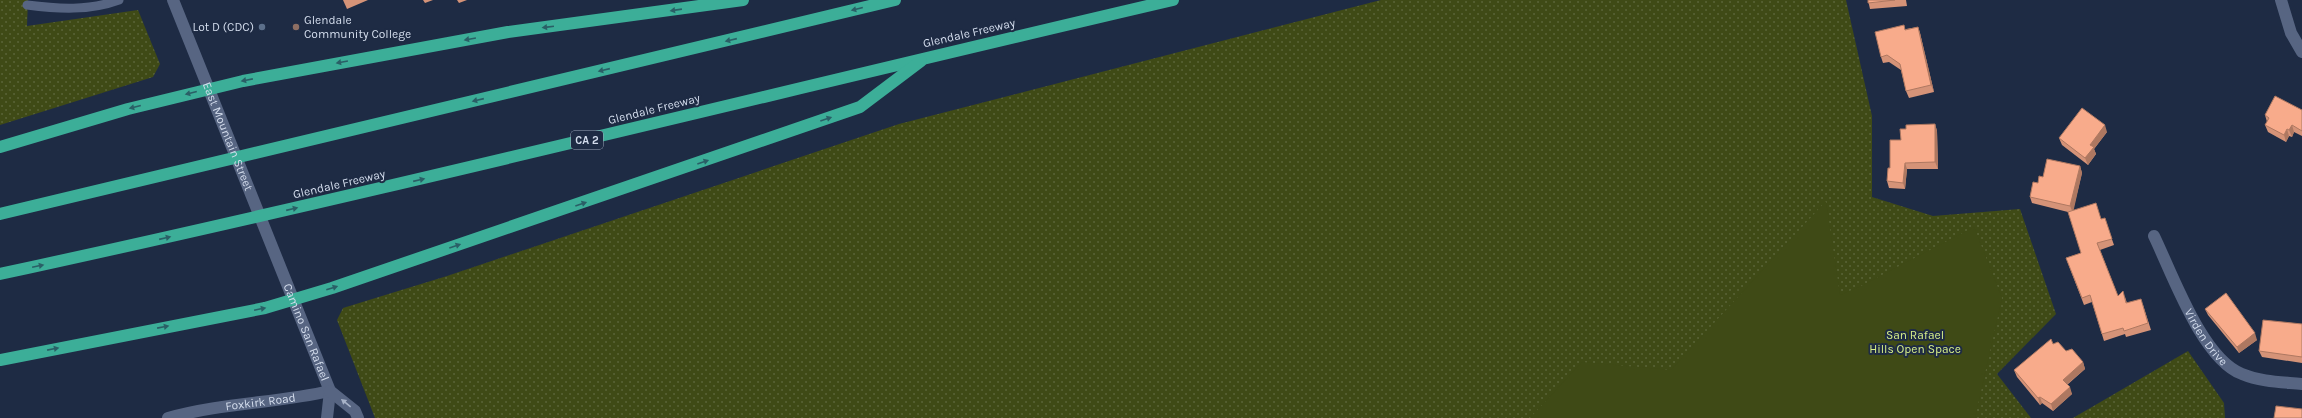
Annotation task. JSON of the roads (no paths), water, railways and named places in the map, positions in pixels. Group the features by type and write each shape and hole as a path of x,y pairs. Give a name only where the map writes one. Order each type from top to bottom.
{"highway":[{"path":"0,147 128,109 209,88 508,32 743,0"},
{"path":"0,214 895,0"},
{"name":"Glendale Freeway","path":"0,274 468,169 925,58 1173,0"},
{"path":"0,360 226,316 295,300 860,107 925,58"}],"street":[{"name":"East Mountain Street","path":"173,0 284,273"},
{"path":"2281,0 2291,33 2302,52"},
{"name":"Virden Drive","path":"2154,236 2200,332 2212,351 2240,374 2255,379 2302,384"},
{"name":"Camino San Rafael","path":"284,273 330,391 327,418"},
{"name":"Camino San Rafael","path":"330,391 355,411 358,418"},
{"name":"Foxkirk Road","path":"168,418 212,408 300,398 330,391"}],"lane":[{"path":"27,5 57,8 99,7 119,0"}],"place":[{"name":"Lot D (CDC)","path":"262,27"},
{"name":"Glendale Community College","path":"296,27"}],"park label":[{"name":"San Rafael Hills Open Space","path":"1915,342"}]}
